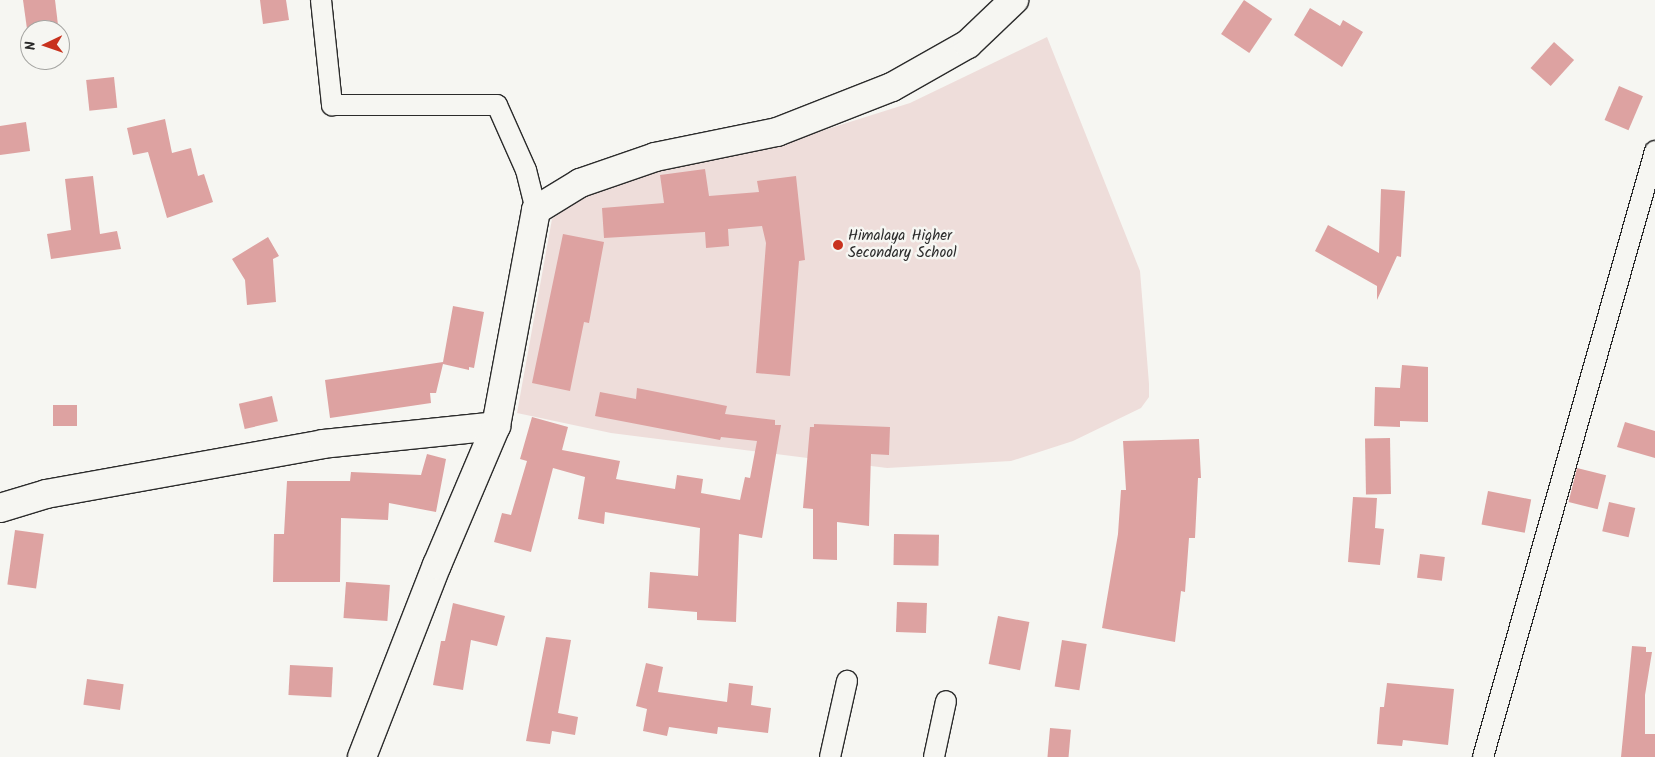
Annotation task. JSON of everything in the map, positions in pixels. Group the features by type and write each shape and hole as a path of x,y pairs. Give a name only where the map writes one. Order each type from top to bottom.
{"street":[{"path":"321,0 332,105 497,105 526,170 536,210 496,426 437,566 362,757"},
{"path":"536,210 580,183 655,157 777,132 892,86 968,44 1014,0"},
{"path":"1483,757 1655,151"},
{"path":"0,508 46,494 322,444 496,426"},
{"path":"830,757 847,681"},
{"path":"934,757 946,701"}],"shaded area":[{"name":"Himalaya Higher Secondary School","path":"1047,37 1140,271 1149,384 1149,397 1141,408 1073,441 1011,461 887,468 611,433 517,413 552,219 588,192 655,166 764,149 910,103"}],"building":[{"path":"23,0 55,0 57,20 26,20"},
{"path":"260,0 286,0 289,20 263,24"},
{"path":"1244,0 1272,19 1249,53 1221,34"},
{"path":"1310,8 1340,26 1343,20 1363,32 1342,67 1294,35"},
{"path":"1554,42 1574,60 1551,86 1531,68"},
{"path":"114,77 117,108 89,111 86,80"},
{"path":"1619,86 1643,96 1628,130 1605,120"},
{"path":"165,119 172,153 191,148 198,176 204,174 213,202 167,218 148,152 133,155 127,128"},
{"path":"26,122 30,151 0,155 0,126"},
{"path":"705,169 709,196 759,192 757,181 796,176 805,260 799,261 790,376 756,373 766,243 762,226 728,229 729,246 706,248 705,232 604,238 602,208 664,203 660,175"},
{"path":"93,176 100,234 117,231 121,249 51,259 47,234 71,230 65,179"},
{"path":"1381,189 1405,191 1401,257 1397,256 1377,300 1377,286 1315,251 1328,225 1379,253"},
{"path":"563,234 604,242 589,323 584,322 570,391 532,383"},
{"path":"268,237 279,256 273,259 276,302 247,305 245,280 232,259"},
{"path":"453,306 484,312 474,368 469,367 469,370 443,364 436,393 430,393 431,403 330,418 325,380 443,362"},
{"path":"1402,365 1428,367 1428,422 1400,421 1400,427 1374,426 1375,387 1400,388"},
{"path":"637,388 727,406 725,414 775,420 775,425 781,425 762,538 739,534 736,622 697,620 697,612 648,608 650,572 698,576 700,528 605,512 604,524 578,519 585,477 553,468 531,552 494,542 502,513 511,515 527,461 520,459 532,417 568,427 562,450 620,461 616,479 675,489 677,475 703,479 701,493 740,500 745,477 750,478 757,441 721,437 720,440 595,416 600,392 636,399"},
{"path":"272,396 278,421 245,429 239,404"},
{"path":"53,405 77,405 77,426 53,426"},
{"path":"1625,422 1655,431 1655,458 1617,447"},
{"path":"814,424 890,427 889,455 871,454 869,526 837,522 837,560 813,559 813,509 803,508 810,427 814,427"},
{"path":"1365,438 1390,438 1391,494 1366,494"},
{"path":"1199,439 1201,478 1198,478 1195,538 1189,538 1185,592 1181,591 1175,642 1102,628 1118,534 1121,490 1126,490 1123,441"},
{"path":"427,454 446,459 436,512 389,503 388,520 341,518 340,582 273,582 274,534 284,534 287,481 350,481 351,472 421,475"},
{"path":"1577,468 1606,475 1598,509 1569,502"},
{"path":"1488,491 1531,499 1525,533 1482,524"},
{"path":"1353,497 1377,498 1375,528 1384,529 1380,565 1348,562"},
{"path":"1609,502 1635,508 1629,537 1602,531"},
{"path":"15,530 44,534 36,589 7,584"},
{"path":"894,534 939,535 938,566 893,565"},
{"path":"1420,554 1445,557 1442,581 1417,578"},
{"path":"346,582 390,585 387,621 343,618"},
{"path":"897,602 927,603 926,633 896,632"},
{"path":"453,603 505,616 497,646 471,640 463,690 433,685 441,641 445,641"},
{"path":"998,616 1029,622 1020,670 989,664"},
{"path":"546,637 571,640 558,713 578,717 575,735 552,731 550,744 526,741"},
{"path":"1062,640 1087,644 1079,690 1055,686"},
{"path":"1632,646 1646,647 1646,652 1652,652 1645,695 1645,734 1655,734 1655,757 1621,757"},
{"path":"646,663 663,667 658,692 727,702 729,683 753,686 751,705 771,708 768,733 718,727 717,734 669,727 667,736 643,731 647,709 636,706"},
{"path":"290,665 333,667 331,697 288,695"},
{"path":"87,679 124,684 120,710 83,705"},
{"path":"1387,683 1454,689 1448,745 1403,740 1402,746 1377,744 1380,707 1384,707"},
{"path":"1050,728 1071,730 1069,757 1047,757"}],"place":[{"name":"Himalaya Higher Secondary School","path":"838,245"}]}
